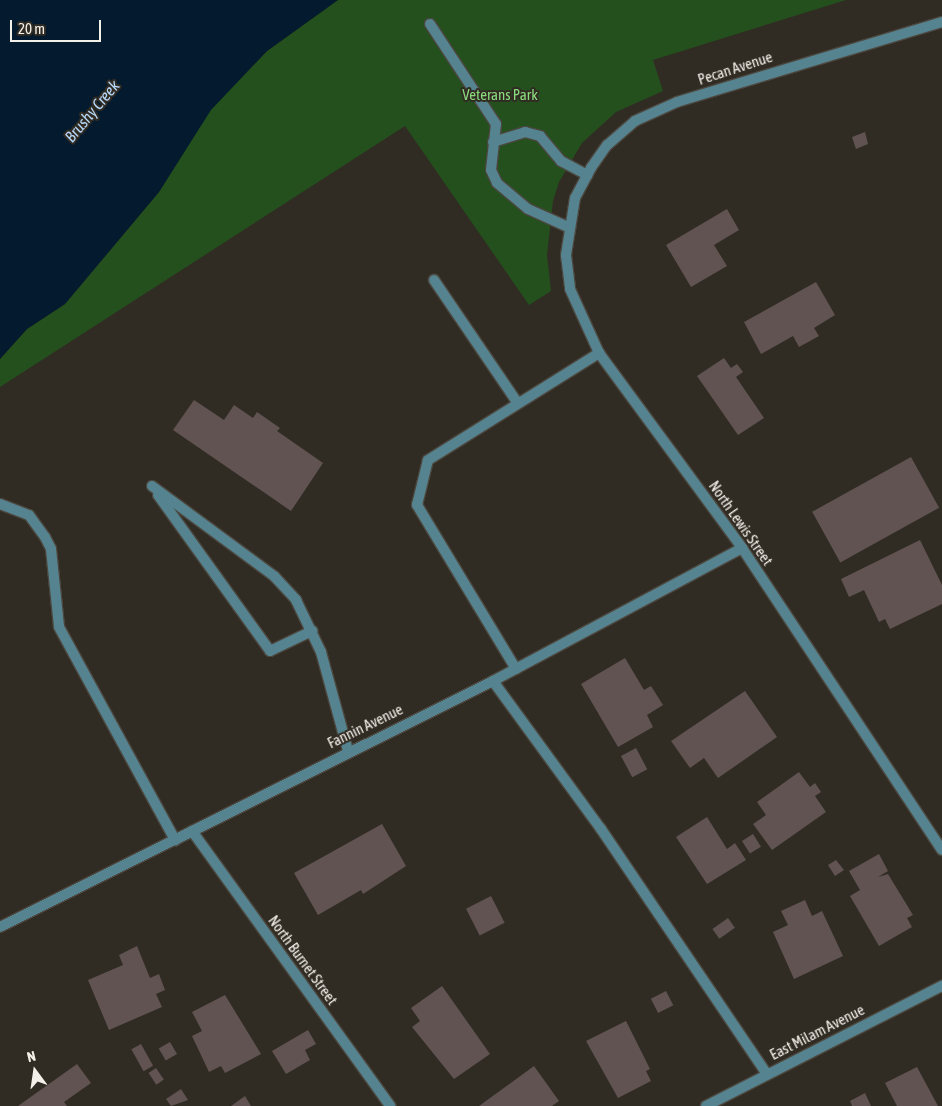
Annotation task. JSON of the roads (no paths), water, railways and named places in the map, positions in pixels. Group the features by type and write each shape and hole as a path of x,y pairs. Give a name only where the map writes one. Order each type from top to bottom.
{"street":[{"name":"Pecan Avenue","path":"575,198 587,174 607,145 635,121 677,102 942,22"},
{"path":"430,24 496,124 491,170 497,183 528,209 570,228"},
{"path":"493,142 525,132 540,136 561,161 587,174"},
{"name":"North Lewis Street","path":"575,198 566,255 570,289 600,353 742,548 942,850"},
{"path":"434,280 516,402"},
{"path":"516,669 417,505 428,460 516,402 600,353"},
{"path":"312,630 270,651 152,486 274,576 303,609 312,630 328,672 348,751"},
{"path":"0,504 29,515 45,537 50,549 59,627 175,840"},
{"name":"Fannin Avenue","path":"0,927 348,751 493,681 742,548"},
{"path":"493,681 601,829 767,1074"},
{"name":"North Burnet Street","path":"192,831 390,1106"},
{"name":"East Milam Avenue","path":"706,1106 942,986"}],"water":[{"name":"Brushy Creek","path":"0,0 338,0 267,51 211,110 159,192 65,304 27,329 0,359"}],"park label":[{"name":"Veterans Park","path":"500,95"}]}
